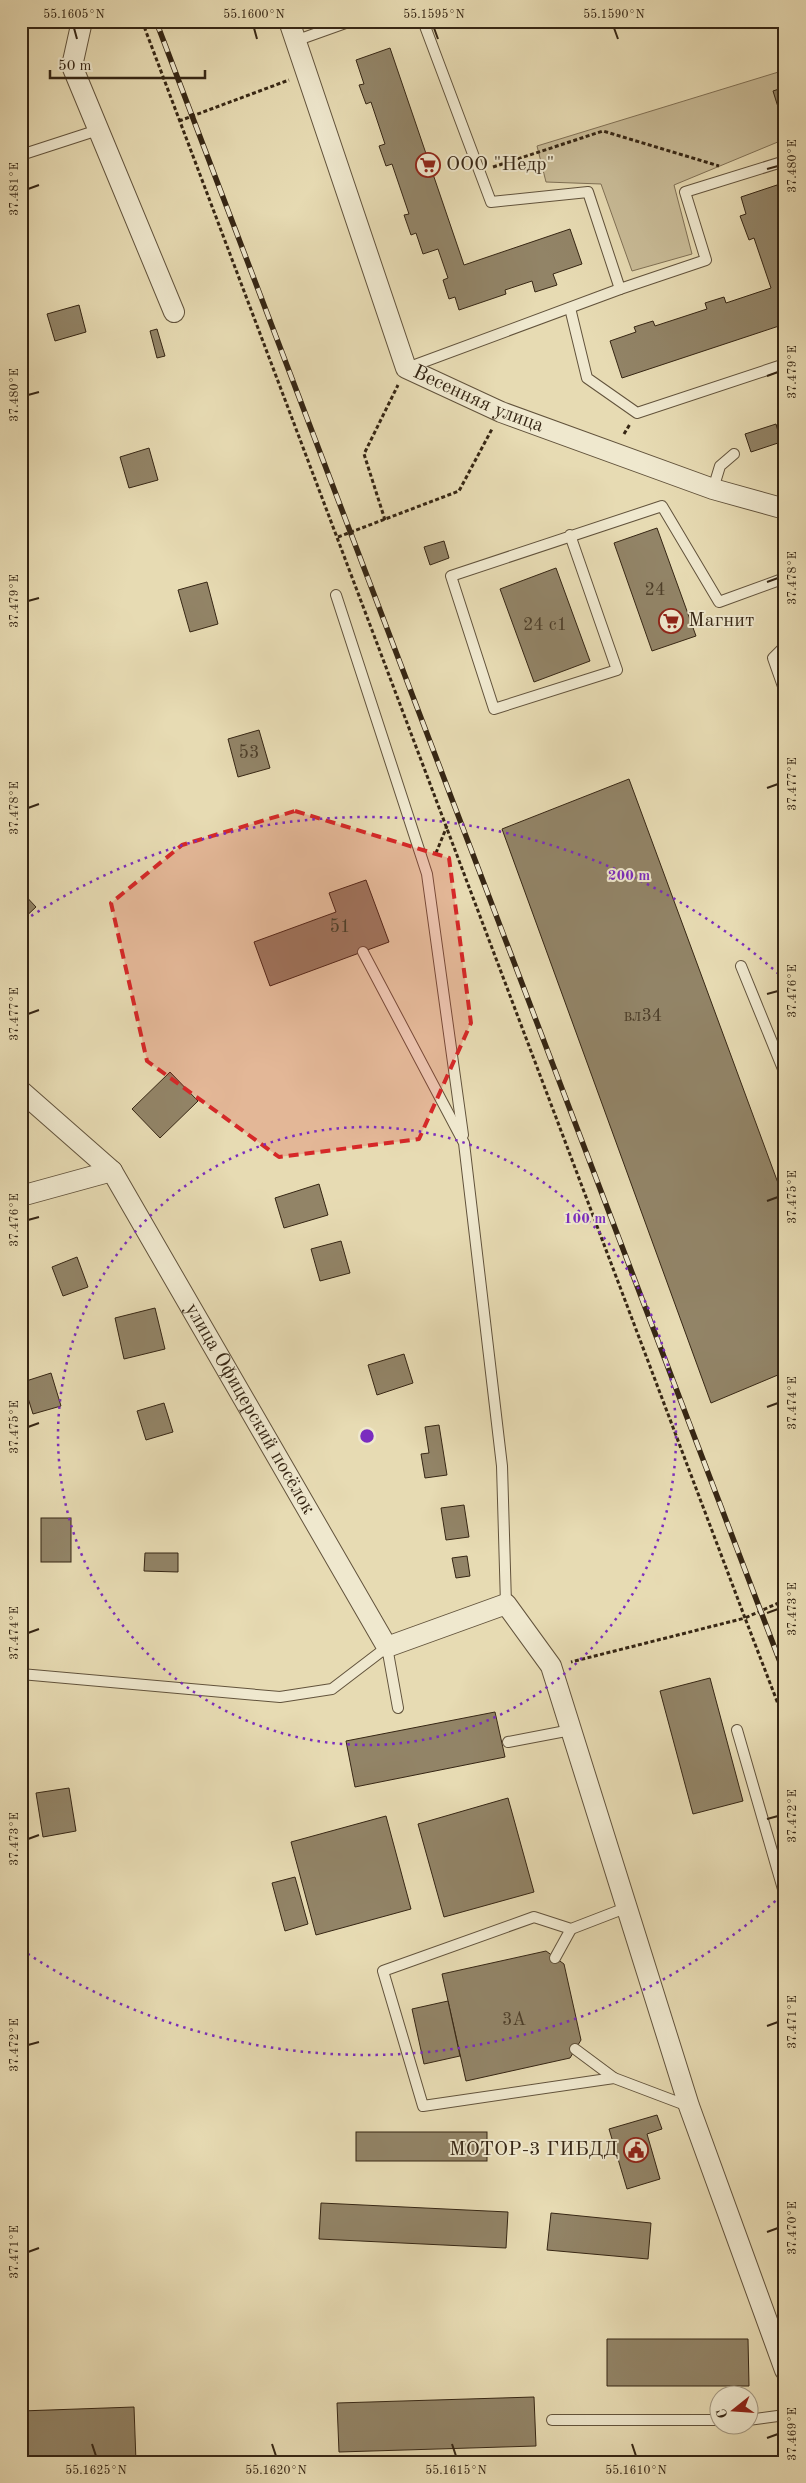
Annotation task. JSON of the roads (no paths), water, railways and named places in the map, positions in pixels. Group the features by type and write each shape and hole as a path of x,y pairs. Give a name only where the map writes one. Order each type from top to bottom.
{"street":[{"path":"82,21 72,66 174,312"},
{"name":"Весенняя улица","path":"289,21 406,368 501,412 713,489 785,509"},
{"name":"улица Офицерский посёлок","path":"21,1091 112,1171 387,1647"},
{"path":"21,1196 112,1171"},
{"path":"387,1647 506,1604 551,1666 689,2106 785,2370"}],"lane":[{"path":"295,41 351,21"},
{"path":"423,21 491,202 588,192 620,289"},
{"path":"21,156 98,130"},
{"path":"406,368 620,289 706,260 685,192 785,160"},
{"path":"570,308 587,378 637,413 785,364"},
{"path":"713,489 720,466 734,454"},
{"path":"570,535 618,670 494,709 451,576 570,535 662,506 719,602 785,578"},
{"path":"336,595 427,874 464,1143 502,1466 506,1604"},
{"path":"785,646 773,658 785,692"},
{"path":"363,952 464,1143"},
{"path":"741,966 785,1074"},
{"path":"21,1674 280,1697 332,1689 387,1647 398,1708"},
{"path":"508,1742 571,1730"},
{"path":"737,1730 785,1896"},
{"path":"614,2078 423,2106 383,1971 534,1917 571,1929 628,1907"},
{"path":"555,1958 571,1929"},
{"path":"575,2049 614,2078 689,2106"},
{"path":"758,2419 785,2415"},
{"path":"552,2420 708,2420"}],"railway":[{"path":"156,21 785,1675"}],"place":[{"name":"ООО \"Недр\"","path":"428,165"},
{"name":"Магнит","path":"671,621"},
{"name":"МОТОР-3 ГИБДД","path":"636,2150"}]}
